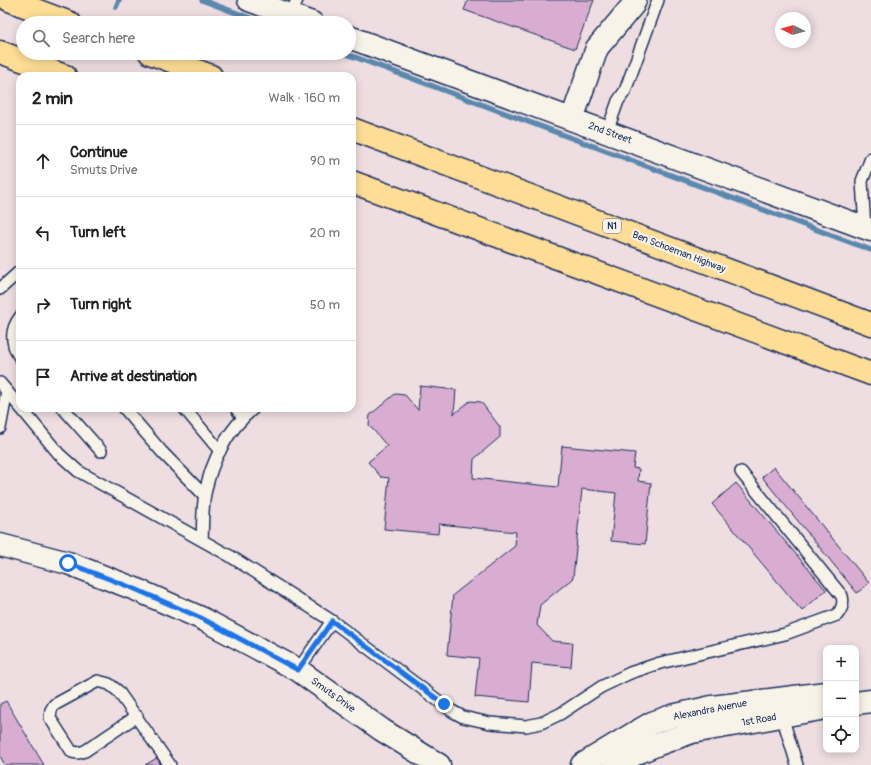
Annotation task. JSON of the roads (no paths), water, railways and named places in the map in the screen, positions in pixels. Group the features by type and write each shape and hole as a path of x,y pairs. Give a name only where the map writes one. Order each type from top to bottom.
{"highway":[{"path":"9,0 51,16"},
{"path":"0,52 16,58"},
{"path":"22,60 54,72"},
{"path":"169,60 200,72"},
{"name":"Ben Schoeman Highway","path":"356,131 871,324"},
{"path":"356,183 871,374"}],"main road":[{"path":"249,0 294,7 304,16"},
{"path":"572,119 597,48 633,5 635,0"},
{"name":"2nd Street","path":"356,40 868,229"},
{"name":"Smuts Drive","path":"0,545 68,563 135,589 201,618 298,670 382,730 439,765"},
{"path":"859,689 871,687"},
{"name":"Alexandra Avenue","path":"582,765 652,723 672,716 712,707 823,692"},
{"path":"859,703 871,701"},
{"name":"1st Road","path":"692,732 823,709"},
{"path":"382,730 416,765"},
{"name":"Alexandra Avenue","path":"616,765 656,745 692,732"}],"lane":[{"path":"607,132 618,101 625,91 658,0"},
{"path":"868,229 867,183 871,158"},
{"path":"0,289 16,275"},
{"path":"16,323 12,333 13,343 16,349"},
{"path":"4,387 16,402"},
{"path":"0,428 4,387"},
{"path":"24,412 59,454 78,471 230,556 332,621 452,711 463,717 476,720 526,726 541,723 560,714 601,687 630,673 660,663 785,634 836,615 841,610 842,596 741,472"},
{"path":"67,412 101,451"},
{"path":"127,412 162,452 204,495"},
{"path":"187,412 220,451"},
{"path":"239,412 243,418"},
{"path":"202,540 204,495 210,474 224,441 250,412"},
{"path":"298,670 332,621"},
{"path":"137,716 85,751 78,753 72,752 50,718 51,710 54,705 98,681 109,684 118,691 137,716 170,765"},
{"path":"782,716 797,765"}],"waterway":[{"path":"116,7 119,0"},
{"path":"202,0 244,16"},
{"path":"356,57 871,250"}]}
